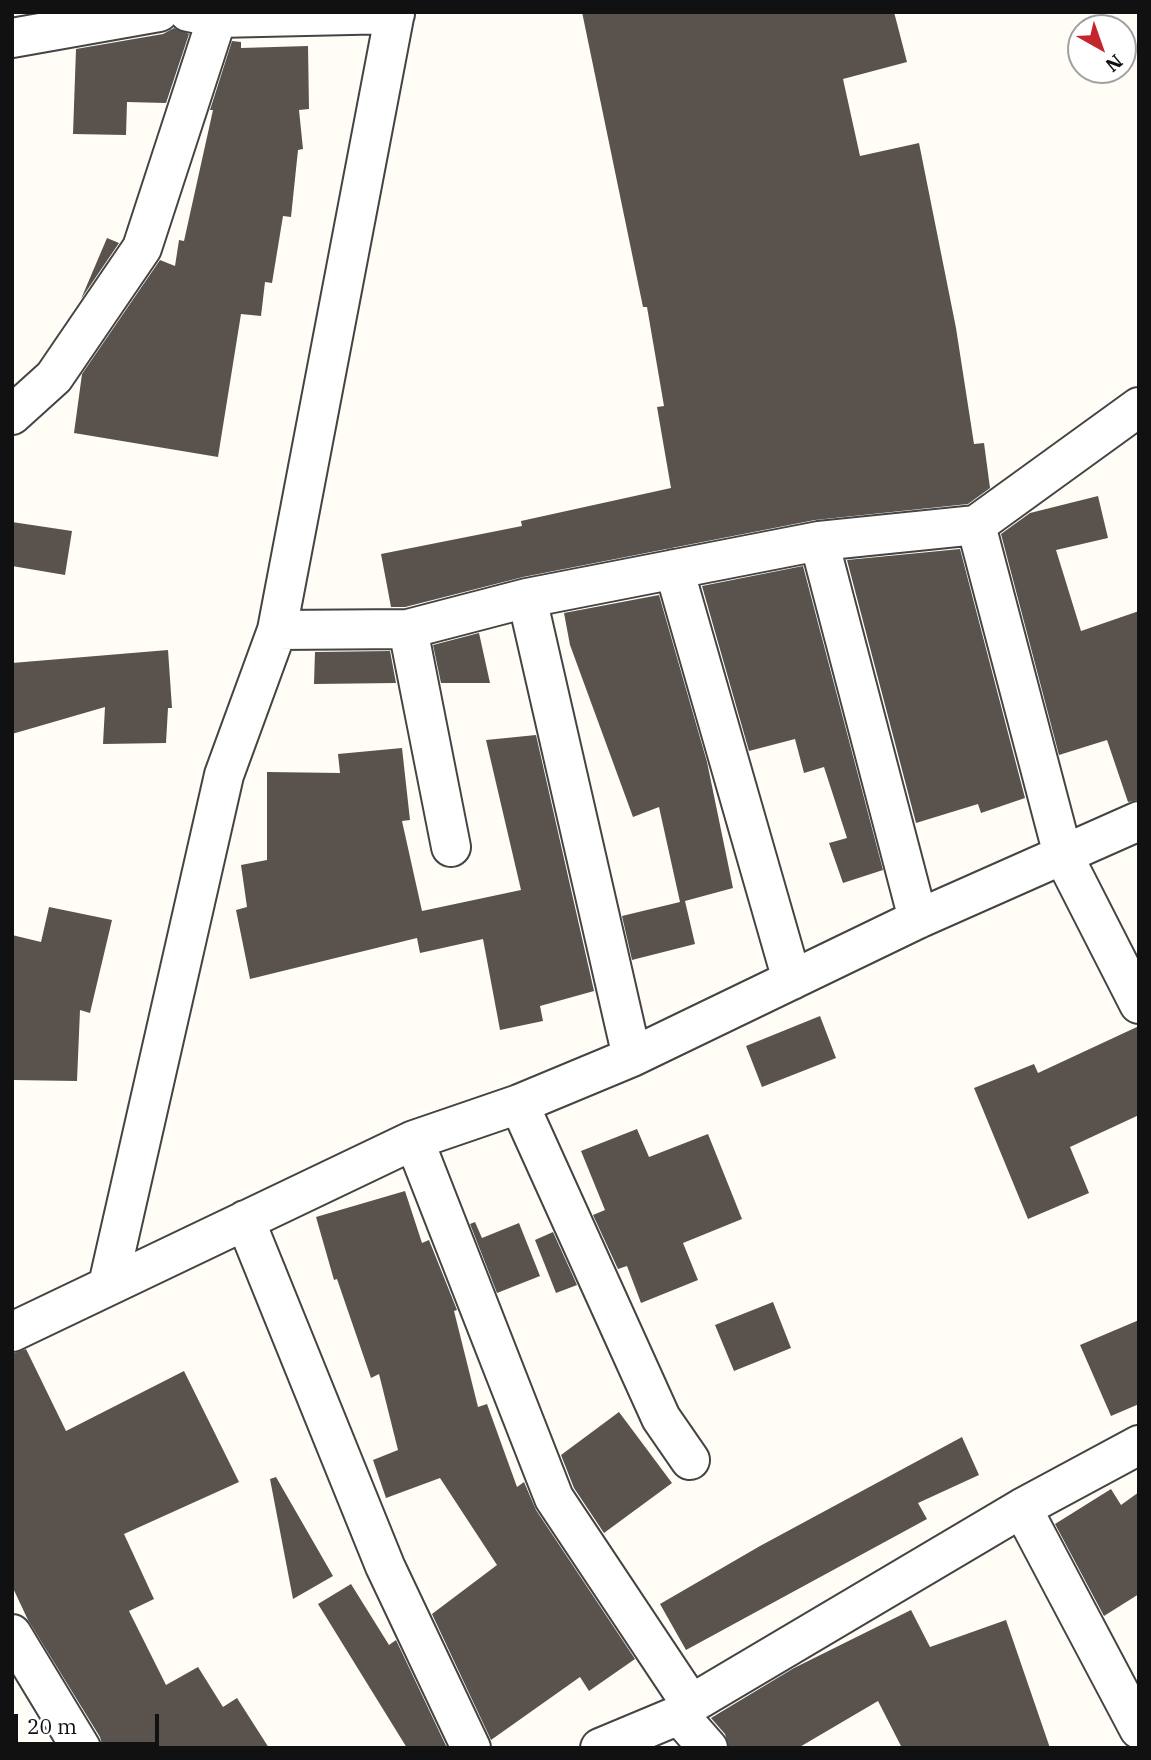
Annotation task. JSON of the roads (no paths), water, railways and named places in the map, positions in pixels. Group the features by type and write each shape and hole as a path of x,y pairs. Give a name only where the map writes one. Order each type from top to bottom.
{"street":[{"path":"12,38 159,12"},
{"path":"12,415 54,377 142,248 203,15 395,13 277,630 224,775 107,1285"},
{"path":"277,630 408,629 527,598 818,541 976,525 1138,410"},
{"path":"976,525 1063,855 1139,1003"},
{"path":"818,541 918,919"},
{"path":"674,569 792,980"},
{"path":"527,598 632,1056"},
{"path":"408,629 451,847"},
{"path":"12,1332 414,1140 519,1104 632,1056 918,919 1139,821"},
{"path":"519,1104 661,1418 690,1460"},
{"path":"414,1140 554,1499 708,1748"},
{"path":"245,1220 385,1566 471,1748"},
{"path":"600,1748 685,1709 1022,1508 1139,1445"},
{"path":"1022,1508 1139,1729"},
{"path":"12,1634 81,1748"}]}
